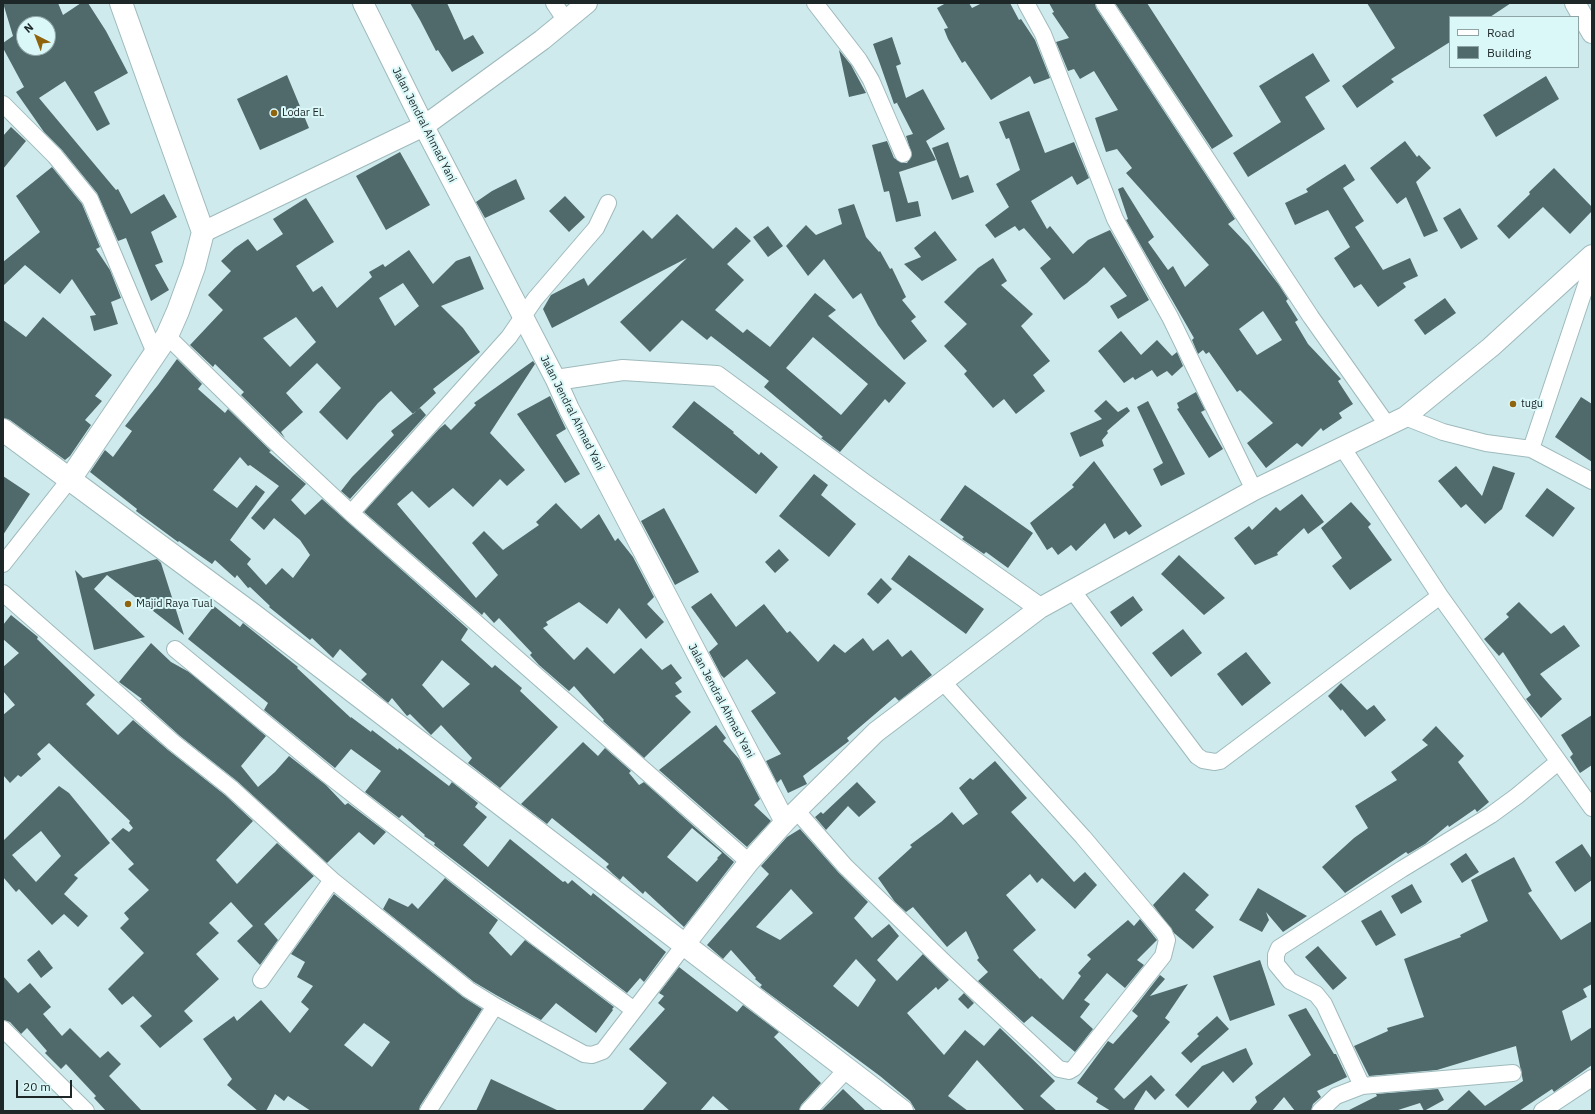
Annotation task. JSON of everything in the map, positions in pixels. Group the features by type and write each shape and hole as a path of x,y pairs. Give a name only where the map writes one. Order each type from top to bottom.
{"highway":[{"path":"70,479 161,344 178,311 194,267 203,232 121,3"},
{"path":"3,430 265,623 902,1111"}],"street":[{"name":"Jalan Jendral Ahmad Yani","path":"362,3 556,380 569,409 790,816"},
{"path":"554,3 566,20"},
{"path":"203,232 424,126 587,3"},
{"path":"815,3 859,60 871,80 903,154"},
{"path":"1026,3 1043,34 1115,219 1170,317 1254,490"},
{"path":"1104,3 1311,317 1397,422 1486,443 1532,449 1592,481"},
{"path":"1575,3 1592,33"},
{"path":"3,104 55,156 90,199 161,344 274,441 351,513 749,862"},
{"path":"351,513 509,336 535,299 596,228 608,203"},
{"path":"3,593 174,743 230,788 332,880 469,990 495,1006 584,1054 592,1056 603,1051 749,862 790,816 876,732 1040,608 1254,490 1397,422 1491,347 1592,255"},
{"path":"1532,449 1592,267"},
{"path":"556,380 623,370 717,376 864,484 1040,608"},
{"path":"1342,447 1440,596 1592,808"},
{"path":"3,564 70,479"},
{"path":"1072,590 1198,756 1203,760 1215,762 1220,761 1440,596"},
{"path":"175,649 328,775 536,937 634,1010"},
{"path":"790,816 845,866 956,974 1059,1069 1069,1071 1074,1068 1163,956 1167,940 1164,933 1083,837 943,682"},
{"path":"1362,1086 1324,1004 1316,994 1290,981 1276,964 1276,955 1279,948 1402,869 1491,815 1517,796 1558,762"},
{"path":"261,980 332,880"},
{"path":"428,1111 495,1006"},
{"path":"3,1029 86,1111"},
{"path":"808,1111 847,1069"},
{"path":"1320,1111 1336,1096 1362,1086 1513,1074"},
{"path":"1542,1111 1592,1078"}],"building":[{"path":"3,3 58,3 63,15 81,3 88,3 106,31 128,73 94,92 110,124 97,131 65,81 39,98 116,190 118,189 131,214 164,194 177,217 151,232 163,262 155,265 169,290 151,301 126,238 118,241 97,193 62,150 44,132 16,92 24,87 3,48 3,43 13,36"},
{"path":"410,3 447,3 464,40 473,35 484,53 452,72 438,50 436,51"},
{"path":"946,3 969,3 972,8 982,3 1010,3 1019,20 1021,19 1035,40 1050,78 1034,84 1030,76 991,100 965,61 962,63 948,39 944,29 948,28 937,8"},
{"path":"1049,3 1095,3 1096,8 1235,219 1228,224 1249,246 1279,285 1288,299 1286,301 1298,320 1295,322 1308,344 1341,379 1338,381 1353,404 1339,413 1342,418 1323,431 1321,428 1302,447 1297,443 1266,468 1247,443 1273,423 1240,390 1237,392 1209,352 1206,354 1203,350 1198,354 1192,340 1194,338 1126,220 1128,219 1118,189 1123,187 1154,237 1148,242 1168,270 1173,266 1185,287 1209,265 1126,173 1132,168 1117,149 1106,152 1095,118 1118,110 1094,71 1080,79 1074,69 1068,71 1056,42 1069,38 1052,13 1054,12","holes":["1263,311 1282,340 1257,355 1239,329"]},
{"path":"1115,3 1147,3 1233,136 1212,149"},
{"path":"1367,3 1511,3 1492,16 1449,16 1449,43 1391,79 1394,82 1357,108 1342,86 1395,48"},
{"path":"892,37 901,64 896,66 906,98 923,89 945,129 926,141 936,160 899,172 908,203 918,201 921,216 896,222 889,191 884,192 872,145 887,141 894,158 902,163 907,163 912,155 906,136 913,134 897,103 899,102 894,104 873,44"},
{"path":"839,50 851,65 866,93 849,97"},
{"path":"1313,53 1330,81 1305,97 1325,129 1248,177 1233,153 1281,122 1259,86"},
{"name":"Lodar EL","path":"287,75 309,128 260,150 237,99"},
{"path":"1546,76 1559,99 1496,137 1483,115"},
{"path":"1029,111 1045,153 1074,142 1089,178 1077,185 1072,176 1031,201 1047,229 1050,226 1073,254 1088,240 1110,230 1149,300 1118,319 1110,306 1127,296 1104,267 1087,283 1064,300 1040,268 1051,259 1024,228 1019,231 1015,226 995,238 985,225 1009,207 996,184 1020,170 1009,138 1006,139 999,122"},
{"path":"11,127 26,141 3,169 3,136"},
{"path":"1405,141 1417,157 1419,155 1431,168 1416,182 1438,231 1424,237 1406,197 1397,204 1370,168"},
{"path":"948,142 960,178 968,175 974,192 952,200 932,148"},
{"path":"400,152 430,205 386,230 356,176"},
{"path":"1345,164 1355,180 1343,188 1364,221 1355,227 1383,270 1410,258 1418,276 1403,283 1406,287 1378,307 1361,284 1354,288 1334,258 1350,247 1328,210 1295,225 1285,203 1308,192 1306,189"},
{"path":"52,167 82,204 100,247 96,249 110,270 121,298 111,302 118,324 94,331 90,316 96,315 72,279 60,294 25,265 3,286 3,262 40,232 16,196"},
{"path":"1554,168 1592,207 1592,211 1570,234 1543,207 1509,239 1497,226"},
{"path":"516,179 525,199 485,218 476,202 492,191"},
{"path":"565,196 585,217 569,232 549,211"},
{"path":"306,198 334,242 296,266 313,292 322,286 337,308 372,277 369,272 383,264 385,267 409,250 433,284 456,261 470,256 484,289 441,306 463,328 480,352 433,389 436,393 413,414 391,391 378,403 347,440 319,412 341,388 317,363 286,393 303,412 281,432 285,438 241,395 244,392 215,364 213,367 190,345 223,310 208,295 231,271 221,261 235,248 248,239 257,251 283,234 273,219","holes":["403,283 419,306 395,326 379,298","296,317 316,342 290,367 263,338"]},
{"path":"854,204 866,237 879,252 880,251 890,269 892,268 906,297 902,300 916,317 911,321 927,341 904,360 878,325 861,293 853,299 824,259 808,276 786,246 806,225 816,235 842,224 838,209"},
{"path":"1460,208 1478,239 1461,249 1443,218"},
{"path":"677,214 713,249 736,227 751,241 727,264 744,280 715,310 743,333 747,329 770,347 815,293 836,310 828,316 906,383 889,403 885,399 840,452 821,438 823,437 764,387 769,381 711,336 707,340 682,320 650,352 620,322 687,258 552,328 543,309 551,295 584,278 588,286 643,230 652,239","holes":["813,337 868,384 841,415 786,368"]},
{"path":"768,226 783,246 768,257 753,237"},
{"path":"935,231 957,260 922,281 904,264 921,257 914,248"},
{"path":"993,258 1007,281 1001,285 1033,314 1021,326 1050,361 1033,375 1045,391 1016,414 1004,399 993,408 964,374 967,371 944,346 967,324 944,302 978,268"},
{"path":"1445,298 1456,313 1425,335 1414,320"},
{"path":"43,317 112,375 95,396 102,401 85,420 91,425 70,456 65,460 10,420 3,418 3,320 26,337"},
{"path":"1121,331 1141,355 1157,340 1172,356 1177,352 1183,366 1172,376 1167,371 1157,377 1152,370 1135,380 1133,377 1124,383 1098,351"},
{"path":"177,359 202,384 198,389 225,413 228,409 271,451 269,452 306,484 291,500 305,515 322,499 468,629 461,640 492,668 495,665 522,688 520,691 558,727 500,788 468,763 472,758 441,725 431,735 410,714 407,716 392,698 388,703 361,680 367,674 340,649 333,658 312,638 310,640 269,607 270,606 250,587 248,588 237,575 235,578 215,560 212,564 179,541 178,542 136,511 137,509 90,472 105,450 113,457 132,431 125,426","holes":["240,457 248,466 250,465 279,486 251,518 264,530 274,518 300,540 310,555 293,578 282,568 266,585 247,564 251,559 230,540 265,492 256,485 237,508 213,490","442,660 470,684 443,708 422,685"]},
{"path":"533,361 535,364 490,433 525,470 507,486 500,479 473,507 453,488 429,508 412,491 397,504 476,598 498,575 472,543 484,531 503,550 539,525 536,522 556,503 581,529 599,514 615,541 618,538 633,557 654,597 647,604 664,622 646,639 619,608 607,624 579,602 546,622 548,625 543,628 574,660 587,647 614,674 641,648 662,670 671,664 682,678 675,683 682,692 675,696 691,712 644,758 603,721 604,720 574,686 569,691 539,665 530,655 532,653 499,618 494,623 484,612 482,615 364,512 439,429 445,424 451,430 476,405 474,403"},
{"path":"1196,392 1205,410 1201,412 1223,449 1209,458 1177,409 1179,408 1177,403"},
{"path":"550,396 566,429 556,435 580,474 565,483 517,414"},
{"path":"1581,397 1592,404 1592,462 1555,437"},
{"path":"1106,400 1118,412 1127,407 1130,411 1107,431 1108,433 1102,440 1104,446 1080,457 1070,433 1102,419 1094,411"},
{"path":"694,401 734,432 733,433 759,455 761,452 778,467 756,494 672,427"},
{"path":"1148,401 1185,474 1161,486 1153,469 1163,463 1137,407"},
{"path":"420,408 426,415 350,499 341,491 352,477 394,435 391,431"},
{"path":"1094,461 1142,526 1129,535 1126,531 1114,539 1105,523 1076,551 1071,545 1058,555 1052,547 1047,550 1030,523 1074,487 1072,485"},
{"path":"1456,466 1482,496 1493,466 1515,473 1502,509 1485,524 1466,504 1461,508 1438,481"},
{"path":"814,474 828,485 821,495 856,524 829,557 779,516"},
{"path":"3,476 30,494 3,535"},
{"path":"965,485 1033,533 1008,568 986,552 984,554 962,539 964,537 940,520"},
{"path":"1547,488 1575,508 1553,537 1525,516"},
{"path":"1302,494 1324,522 1308,534 1304,528 1277,553 1278,555 1255,565 1234,538 1249,526 1252,530 1276,507 1280,511"},
{"path":"1351,502 1371,524 1368,527 1392,560 1350,590 1332,566 1342,558 1321,528"},
{"path":"664,508 699,572 675,585 641,521"},
{"path":"779,549 789,560 775,573 765,562"},
{"path":"909,555 984,609 966,634 891,579"},
{"path":"1179,555 1225,598 1204,615 1161,574"},
{"name":"Majid Raya Tual","path":"157,559 161,563 184,635 107,575 94,589 145,637 94,650 75,570 83,578"},
{"path":"881,578 892,589 878,604 867,594"},
{"path":"711,593 736,627 764,604 787,633 790,631 818,662 834,644 845,653 863,638 873,651 888,639 902,657 911,650 932,675 899,701 895,697 847,738 849,741 803,776 807,784 788,793 781,779 777,783 766,761 781,754 751,711 776,693 747,659 724,678 721,675 709,652 718,644 691,607"},
{"path":"1133,596 1143,610 1121,627 1110,612"},
{"path":"1519,602 1551,634 1564,625 1580,646 1540,674 1562,699 1541,718 1526,699 1531,695 1503,652 1499,656 1484,639 1509,617 1506,614"},
{"path":"214,606 240,627 243,623 298,667 297,668 351,718 371,732 372,730 398,750 399,748 449,786 452,782 478,803 475,807 487,817 463,845 488,867 510,839 563,882 565,881 568,884 572,880 591,896 593,893 666,952 644,982 640,978 627,993 434,845 435,843 424,836 425,835 402,815 399,818 365,792 381,771 351,749 335,768 264,710 268,703 188,639"},
{"path":"11,615 38,637 37,639 95,695 86,704 118,735 133,720 225,795 253,821 216,860 237,884 277,843 314,876 264,924 278,940 260,965 237,941 253,926 231,902 209,923 219,933 196,954 219,979 184,1011 193,1021 160,1048 140,1026 152,1016 133,996 122,1005 108,989 144,953 120,928 129,919 124,913 149,890 128,869 134,864 111,839 123,828 129,832 133,828 129,823 130,821 49,743 37,754 41,759 21,777 18,775 10,783 3,775 3,715 15,705 3,691 3,667 19,653 3,639 3,625"},
{"path":"1183,629 1202,653 1171,677 1152,653"},
{"path":"151,643 171,662 189,672 266,736 241,766 258,787 275,772 289,756 326,785 345,805 348,803 386,832 374,845 359,832 327,863 237,781 180,736 140,700 142,699 119,682"},
{"path":"1246,652 1271,683 1242,706 1217,674"},
{"path":"1341,683 1367,710 1374,705 1386,720 1365,737 1342,709 1341,711 1328,696"},
{"path":"1592,715 1592,765 1580,773 1570,757 1573,754 1561,735"},
{"path":"716,725 726,738 723,741 739,759 760,799 754,805 771,821 747,847 659,770"},
{"path":"1436,726 1464,756 1458,762 1489,802 1477,812 1475,809 1449,827 1448,825 1425,844 1408,854 1406,852 1345,893 1322,867 1354,838 1368,828 1355,806 1397,780 1391,772 1428,745 1422,740"},
{"path":"583,742 598,756 605,748 631,771 629,773 639,785 644,782 734,862 684,927 645,891 643,894 623,876 620,880 606,867 609,864 552,818 547,824 521,804","holes":["692,828 722,853 697,882 667,857"]},
{"path":"995,761 1027,798 1011,812 1074,882 1085,872 1097,885 1075,909 1042,878 1037,883 1030,874 1006,895 1036,930 1013,950 1040,979 1041,978 1063,1000 1081,976 1078,973 1091,959 1087,955 1128,920 1134,926 1140,919 1157,940 1137,960 1144,965 1125,988 1107,973 1084,1000 1090,1004 1080,1017 1093,1029 1075,1052 1032,1016 1024,1023 978,981 988,972 977,960 979,958 966,931 947,947 913,907 906,912 895,902 878,878 912,847 910,845 952,812 963,825 978,814 959,788 970,778 973,780"},
{"path":"857,782 876,802 859,817 848,806 826,830 815,817 821,812 823,814"},
{"path":"59,786 69,793 110,843 74,875 78,878 64,894 88,916 78,927 64,914 52,925 19,889 16,892 3,877 3,841","holes":["41,831 61,856 36,882 12,855"]},
{"path":"800,829 838,872 868,902 854,918 872,938 889,924 899,936 877,960 897,981 923,954 949,980 938,990 936,987 907,1013 944,1055 965,1030 984,1046 1000,1028 1055,1081 1040,1096 1057,1111 1025,1111 977,1060 948,1096 968,1111 916,1111 910,1101 880,1076 760,987 762,985 755,979 756,978 731,950 723,959 707,945 769,874 761,866 787,837","holes":["791,889 813,913 780,940 756,927","856,959 876,980 858,1007 833,986"]},
{"path":"1582,844 1592,859 1592,880 1575,892 1555,862"},
{"path":"1466,853 1479,872 1462,883 1450,864"},
{"path":"1514,857 1532,891 1528,893 1561,940 1592,921 1592,984 1583,989 1587,997 1562,1011 1571,1041 1592,1027 1592,1065 1554,1092 1552,1089 1519,1111 1446,1111 1469,1090 1485,1106 1523,1081 1516,1046 1437,1070 1369,1076 1354,1046 1388,1031 1387,1028 1424,1017 1404,959 1461,937 1460,935 1488,921 1471,880"},
{"path":"1184,872 1209,895 1195,910 1214,927 1193,949 1174,933 1153,905"},
{"path":"445,878 498,920 489,933 511,956 525,940 614,1007 596,1033 556,1003 541,1020 496,995 474,982 383,909 389,898 408,907 412,903 418,909"},
{"path":"1412,884 1422,902 1401,914 1391,896"},
{"path":"1258,888 1307,916 1283,932 1266,912 1269,920 1262,932 1239,920"},
{"path":"334,894 463,997 482,1009 420,1106 419,1111 311,1111 288,1096 284,1101 275,1094 266,1111 258,1111 227,1085 232,1079 203,1039 234,1016 237,1021 261,1000 290,1033 309,1009 301,1002 313,986 297,977 305,962 291,954","holes":["364,1023 390,1042 372,1067 344,1045"]},
{"path":"1381,910 1396,935 1376,946 1361,921"},
{"path":"1318,946 1347,978 1333,990 1305,957"},
{"path":"39,950 53,968 41,978 27,960"},
{"path":"1260,960 1275,1005 1230,1021 1213,976"},
{"path":"679,967 737,1012 743,1005 779,1032 774,1037 821,1083 801,1105 799,1111 730,1111 713,1096 700,1111 642,1111 667,1083 629,1049 665,1009 658,1003 664,996 659,993"},
{"path":"1160,975 1165,979 1150,996 1188,984 1165,1018 1170,1022 1114,1089 1124,1099 1151,1075 1165,1090 1155,1100 1146,1090 1134,1109 1136,1111 1111,1111 1096,1102 1098,1098 1077,1083 1108,1041 1113,1044 1138,1016 1132,1011"},
{"path":"3,976 18,993 30,983 51,1007 43,1014 62,1036 70,1028 100,1058 108,1051 121,1064 109,1076 142,1111 106,1111 94,1098 96,1096 66,1064 61,1069 45,1053 47,1051 27,1028 21,1034 10,1022 4,1020"},
{"path":"964,993 974,1003 968,1009 958,999"},
{"path":"1306,1008 1334,1054 1336,1054 1347,1077 1317,1091 1321,1097 1313,1104 1311,1111 1295,1111 1284,1097 1272,1111 1249,1111 1257,1102 1255,1097 1311,1055 1288,1015"},
{"path":"1217,1016 1229,1029 1191,1063 1181,1053 1199,1036 1197,1034"},
{"path":"1246,1048 1253,1064 1233,1083 1223,1071 1188,1108 1175,1095 1202,1066"},
{"path":"491,1079 559,1111 476,1111"},
{"path":"843,1089 866,1111 821,1111"},
{"path":"1438,1089 1444,1100 1424,1111 1420,1103 1395,1111 1347,1111 1377,1096 1376,1094"}],"place":[{"name":"Lodar EL","path":"274,113"},
{"name":"tugu","path":"1513,404"},
{"name":"Majid Raya Tual","path":"128,604"}]}
